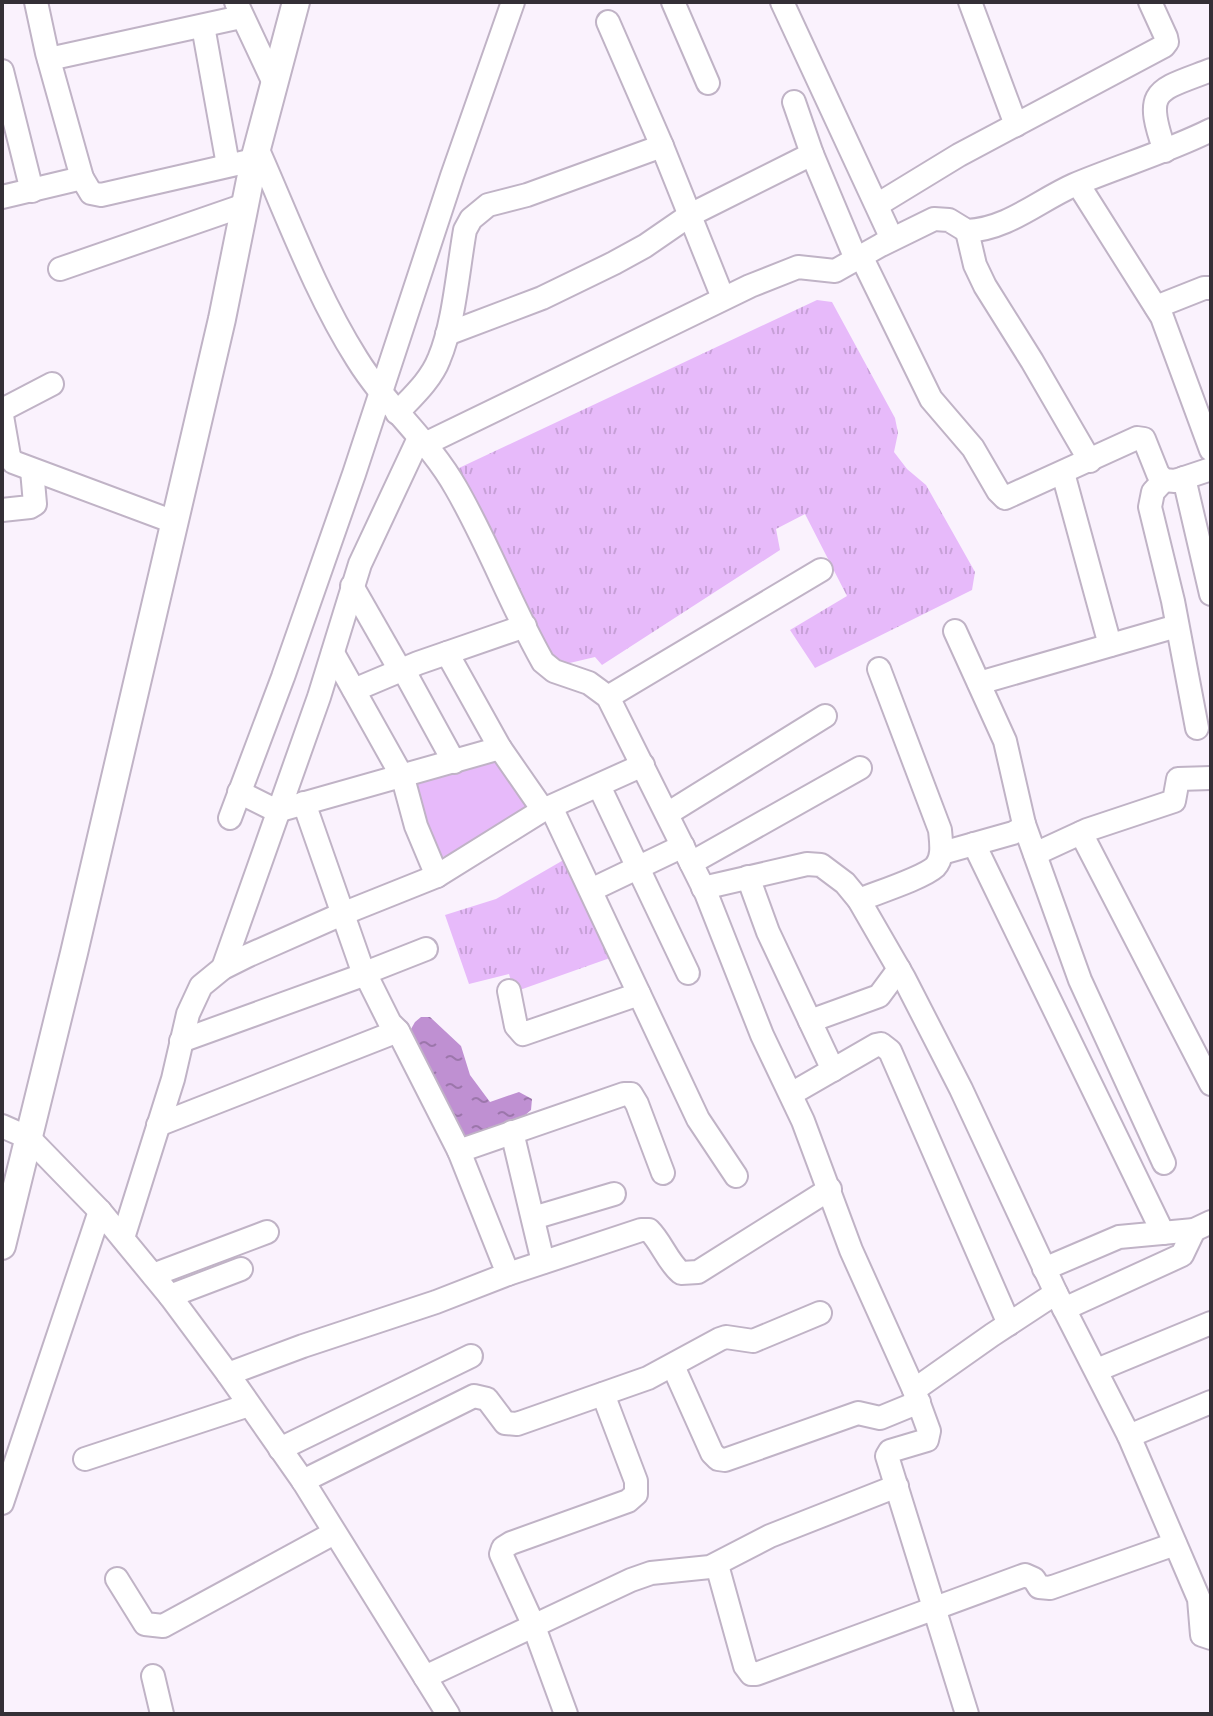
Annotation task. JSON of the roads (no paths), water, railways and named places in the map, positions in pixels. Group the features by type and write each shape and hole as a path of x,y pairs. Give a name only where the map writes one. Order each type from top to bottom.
{"main road":[{"path":"2,1246 222,319 256,155 296,2"}],"street":[{"path":"36,2 82,178 91,193 101,195 228,165 256,155 336,323 380,395 440,460 543,662 554,671 589,683 608,697 703,888 762,1035 791,1094 830,1189 851,1250 917,1396 930,1437 888,1452 967,1714"},
{"path":"230,818 283,677 513,2"},
{"path":"673,2 708,83"},
{"path":"782,2 892,239"},
{"path":"970,2 1016,125"},
{"path":"877,205 1016,125 1164,46 1166,37 1150,2"},
{"path":"49,59 203,26 239,10 274,83"},
{"path":"608,22 723,298"},
{"path":"203,26 228,165"},
{"path":"1165,151 1153,114 1161,92 1168,86 1211,70"},
{"path":"2,71 32,191"},
{"path":"794,102 812,154 858,257 931,399 973,448 1005,498 1137,438 1144,439 1158,474 1174,479"},
{"path":"223,968 333,653 352,586 422,441 723,298 798,267 835,271 892,239 942,218 967,231 991,228 1078,184 1211,130"},
{"path":"397,413 427,380 439,360 447,334 465,230 471,219 480,210 662,146"},
{"path":"447,334 542,298 614,263 690,215 812,154"},
{"path":"2,197 82,178"},
{"path":"1078,184 1156,307 1174,345 1211,450"},
{"path":"60,269 245,205"},
{"path":"967,231 975,265 985,286 1090,461"},
{"path":"1156,307 1211,288"},
{"path":"52,384 2,413 11,460 174,522"},
{"path":"1197,728 1150,507 1153,492 1174,479 1211,469"},
{"path":"2,510 35,504 32,470"},
{"path":"1063,473 1110,645"},
{"path":"1174,479 1211,594"},
{"path":"608,697 821,570"},
{"path":"352,586 454,762"},
{"path":"354,690 525,626"},
{"path":"979,683 1177,626"},
{"path":"955,631 1005,741 1024,824 1080,980 1164,1163"},
{"path":"333,653 403,778 416,826 437,876"},
{"path":"447,653 500,748 547,808 591,890 698,1119 736,1176"},
{"path":"859,900 936,866 942,853 940,830 879,669"},
{"path":"667,814 825,716"},
{"path":"239,792 277,811 403,778 500,748"},
{"path":"123,1238 181,1041 201,986 223,968 342,914 437,876 547,808 643,765"},
{"path":"591,890 638,867 687,854 860,768"},
{"path":"1035,854 1081,833 1174,801 1178,779 1211,778"},
{"path":"599,786 688,973"},
{"path":"304,803 365,973 459,1151 508,1274"},
{"path":"942,853 1019,831 1024,824"},
{"path":"1081,833 1211,1084"},
{"path":"974,844 1163,1233"},
{"path":"703,888 807,864 821,865 845,883 859,900 899,969 961,1089 1044,1269 1129,1436 1199,1599 1202,1635 1211,1638"},
{"path":"748,877 768,932 833,1070"},
{"path":"181,1041 426,949"},
{"path":"810,1021 879,996 899,969"},
{"path":"509,991 516,1026 523,1034 639,994"},
{"path":"158,1125 398,1031"},
{"path":"791,1094 876,1045 881,1044 890,1051 1009,1324"},
{"path":"459,1151 631,1094 663,1173"},
{"path":"2,1126 29,1138 100,1211 170,1296 303,1481 448,1714"},
{"path":"512,1132 543,1262"},
{"path":"228,1374 641,1230 649,1230 656,1237 672,1265 681,1273 698,1272 830,1189"},
{"path":"533,1218 614,1194"},
{"path":"2,1503 100,1211"},
{"path":"1044,1269 1119,1237 1206,1225"},
{"path":"673,1366 712,1453 718,1459 725,1460 858,1413 880,1418 917,1396 1009,1324 1060,1301 1182,1255 1206,1225"},
{"path":"153,1275 267,1232"},
{"path":"170,1296 241,1269"},
{"path":"303,1481 474,1396 487,1399 499,1417 509,1424 648,1378 720,1339 753,1341 820,1313"},
{"path":"1097,1370 1211,1323"},
{"path":"280,1449 471,1356"},
{"path":"566,1714 533,1624 502,1559 503,1548 628,1501 636,1494 636,1481 603,1394"},
{"path":"1129,1436 1211,1402"},
{"path":"85,1459 249,1405"},
{"path":"425,1677 533,1624 651,1573 694,1571 717,1565 770,1536 897,1486"},
{"path":"117,1579 145,1624 163,1626 334,1533"},
{"path":"717,1565 745,1666 751,1674 760,1674 1025,1575 1034,1579 1039,1587 1050,1588 1175,1544"},
{"path":"153,1676 162,1714"}],"water":[{"path":"421,1017 430,1017 461,1046 470,1075 490,1102 519,1092 532,1099 531,1110 517,1122 489,1136 461,1137 407,1036"}]}
